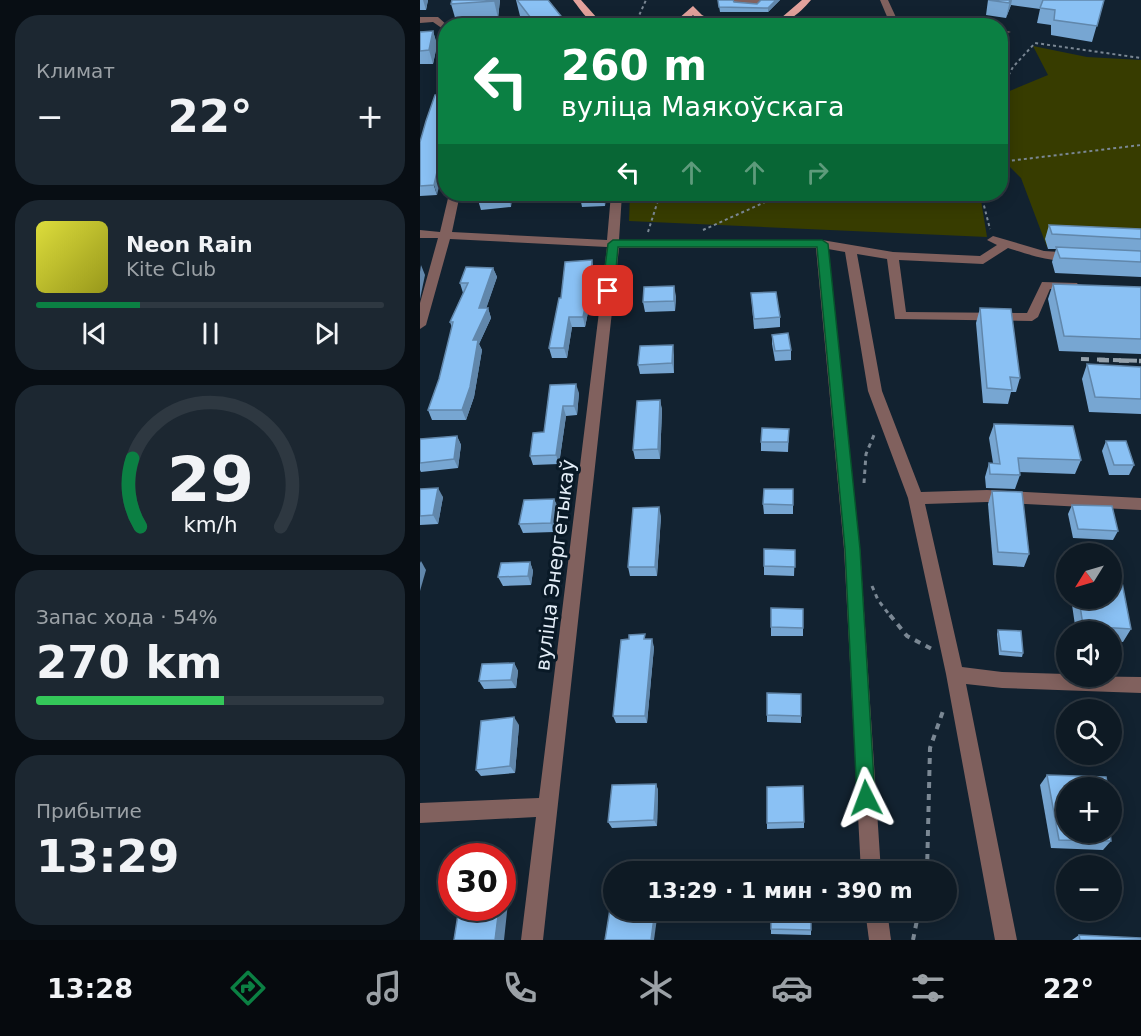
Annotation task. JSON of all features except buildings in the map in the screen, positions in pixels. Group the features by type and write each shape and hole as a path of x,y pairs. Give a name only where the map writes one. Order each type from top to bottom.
{"main road":[{"path":"577,0 592,18"},
{"path":"786,18 807,0"},
{"path":"686,18 694,4"},
{"path":"694,4 701,18"}],"street":[{"path":"735,0 736,2 757,3 760,0"},
{"path":"884,0 892,18"},
{"path":"420,20 435,19 438,21"},
{"path":"420,325 452,201"},
{"name":"вуліца Энергетыкаў","path":"532,940 616,201"},
{"path":"420,234 613,244 822,244 893,256 984,260 1006,244"},
{"path":"993,240 1043,255 1086,257"},
{"path":"822,244 852,549 870,861"},
{"path":"850,247 875,391 916,498 954,667 1006,940"},
{"path":"893,256 900,316 1032,317 1046,285 1081,286"},
{"path":"916,498 987,496 1141,504"},
{"path":"954,667 1002,680 1141,685"},
{"path":"420,813 548,807"},
{"path":"877,921 880,940"}],"path":[{"path":"638,18 646,0"},
{"path":"1008,76 1013,67 1035,44 1141,58"},
{"path":"1008,161 1141,145"},
{"path":"644,244 658,201"},
{"path":"701,231 767,201"},
{"path":"983,201 993,240"},
{"path":"863,492 866,454 883,413"},
{"path":"868,579 878,600 907,636 954,667"},
{"path":"927,861 930,748 944,706"},
{"path":"913,940 917,921"}],"green space":[{"path":"1033,46 1087,57 1141,60 1141,251 1047,247 1021,178 1008,165 1008,92 1048,75"},
{"path":"630,201 981,201 987,237 629,221"}],"railway":[{"path":"1081,359 1141,361 1099,360"}],"route":[{"path":"608,291 613,244 822,244 852,549 866,798"}]}
